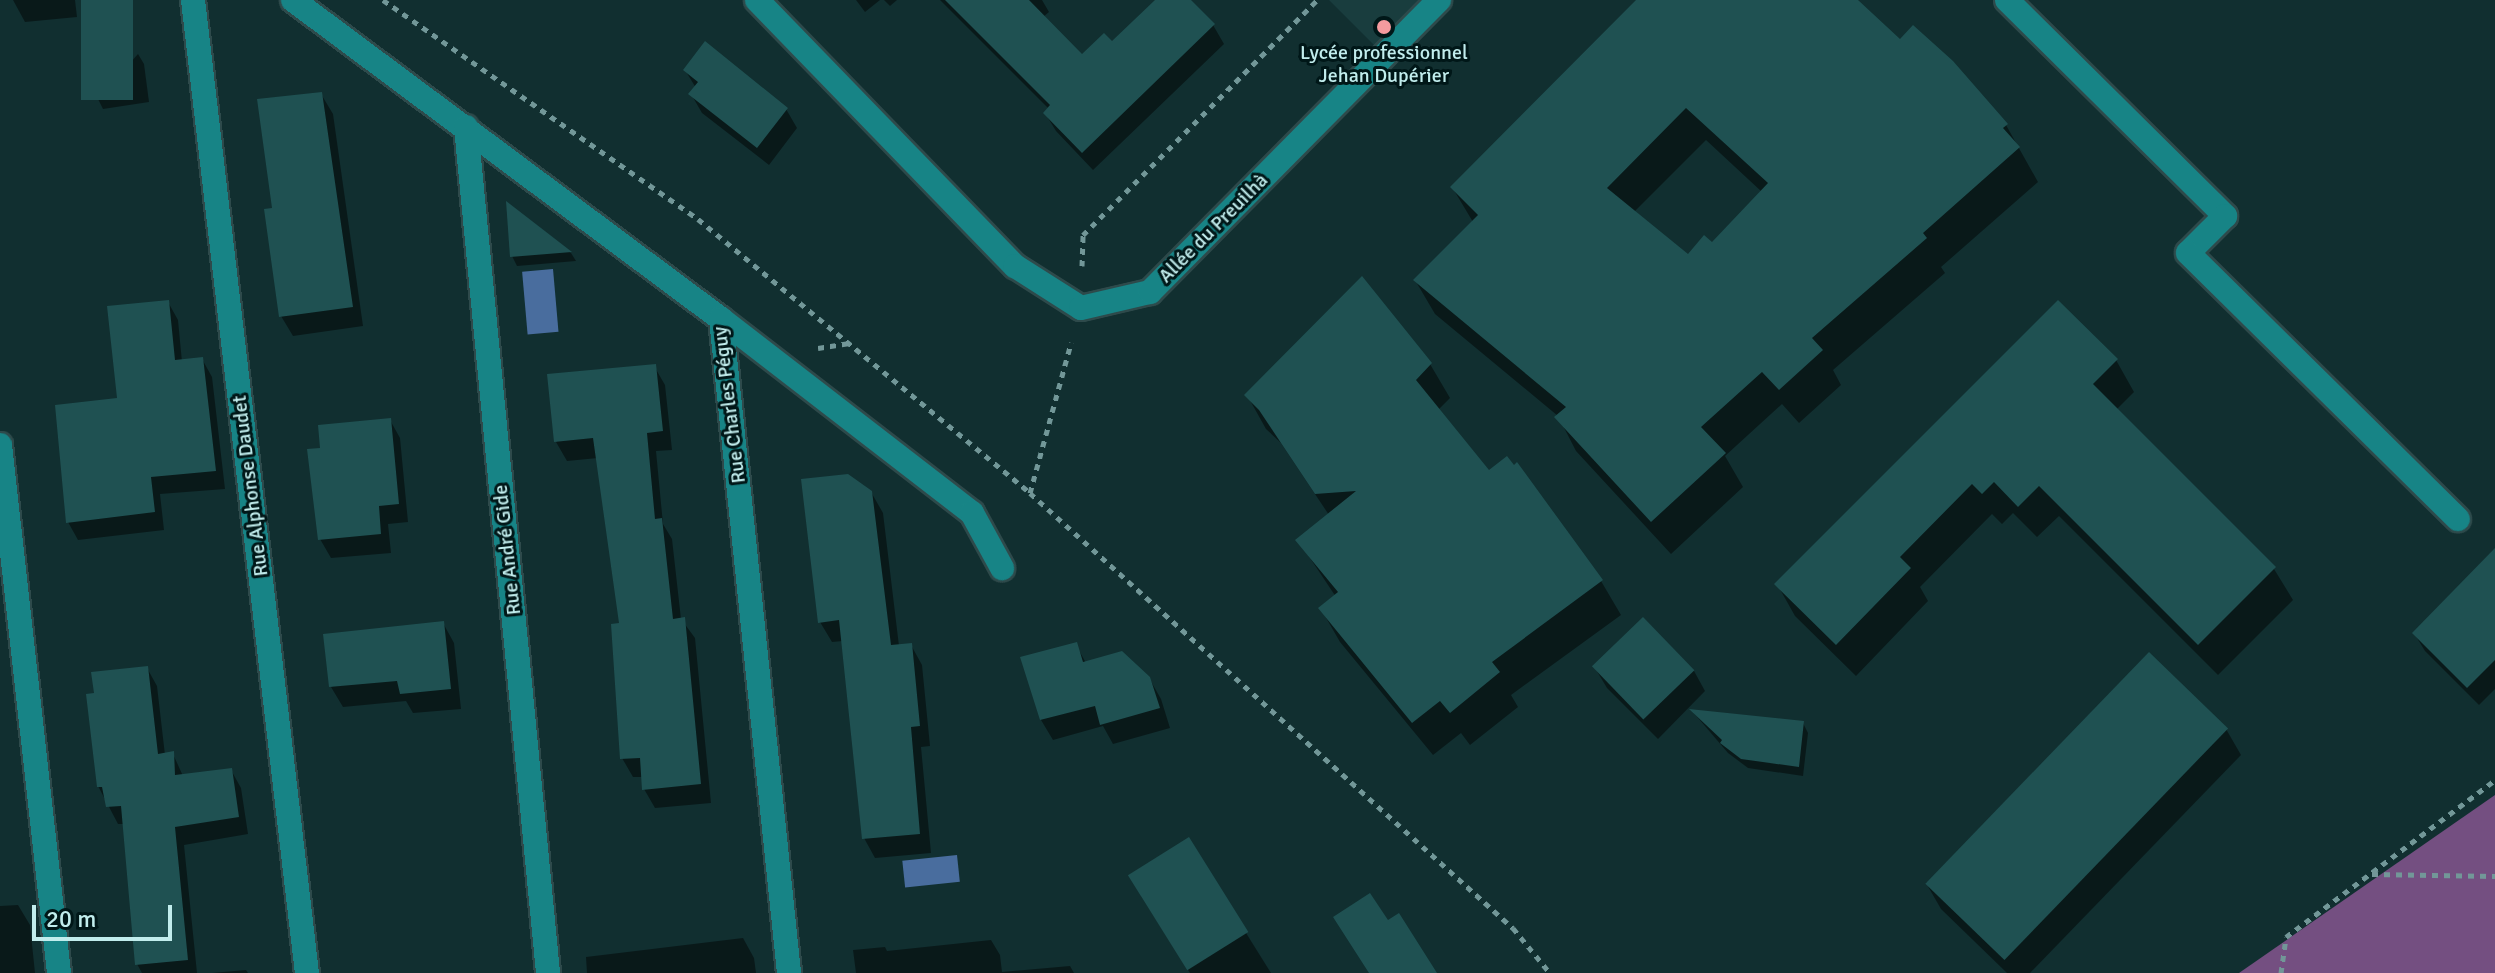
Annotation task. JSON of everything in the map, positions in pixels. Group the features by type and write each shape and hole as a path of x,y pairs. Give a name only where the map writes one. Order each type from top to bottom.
{"street":[{"name":"Rue Alphonse Daudet","path":"193,0 307,973"},
{"name":"Rue Charles Péguy","path":"293,0 721,319 789,973"},
{"path":"757,0 1015,266 1081,308"},
{"name":"Allée du Preuilhà","path":"1081,308 1150,292 1439,0"},
{"path":"2007,0 2225,216 2188,253 2458,519"},
{"name":"Rue André Gide","path":"466,127 548,973"},
{"path":"721,319 972,513 1002,568"},
{"path":"0,445 59,973"}],"path":[{"path":"383,0 698,219 1030,493 1513,928 1550,973"},
{"path":"1030,493 1081,308 1083,235 1317,0"},
{"path":"2281,973 2286,937 2495,780"},
{"path":"2371,874 2495,876"}],"shaded area":[{"name":"Lycée professionnel Jehan Dupérier","path":"1329,0 1439,0 1384,55"},
{"path":"2495,795 2495,973 2239,973"}],"water":[{"path":"553,269 558,332 528,334 522,272"},
{"path":"957,855 960,882 905,888 902,861"}],"building":[{"path":"81,0 133,0 133,100 81,100"},
{"path":"945,0 1029,0 1082,54 1104,33 1112,41 1155,0 1191,0 1215,24 1082,153 1043,113 1050,105"},
{"path":"1636,0 1858,0 1900,39 1913,25 1953,61 2008,124 2003,128 2020,147 1923,233 1927,238 1812,338 1823,350 1779,390 1762,372 1701,427 1726,453 1651,522 1554,417 1566,407 1413,280 1478,215 1450,187","holes":["1686,108 1768,183 1712,242 1704,235 1688,254 1607,188"]},
{"path":"705,41 788,108 757,148 688,94 698,82 683,70"},
{"path":"322,92 353,307 279,317 264,209 272,208 257,99"},
{"path":"506,201 572,252 510,257"},
{"path":"1362,276 1432,363 1416,380 1489,470 1507,456 1514,465 1517,462 1603,580 1492,662 1500,672 1450,713 1440,701 1412,723 1318,608 1338,592 1295,540 1356,491 1315,494 1259,410 1244,395"},
{"path":"169,300 175,360 203,357 216,471 151,477 155,512 66,523 55,405 117,398 107,306"},
{"path":"2058,300 2118,359 2093,384 2276,567 2198,645 2039,486 2018,507 1994,482 1982,494 1972,484 1900,557 1911,568 1836,645 1774,584"},
{"path":"656,364 663,431 647,433 655,519 662,518 673,619 685,617 701,784 642,790 640,758 620,759 611,624 619,623 593,438 554,442 547,374"},
{"path":"391,418 399,504 379,506 381,534 318,540 307,449 320,448 318,425"},
{"path":"848,474 872,491 891,645 912,643 920,726 911,727 920,834 862,839 839,620 818,623 801,479"},
{"path":"2495,548 2495,660 2467,688 2412,633"},
{"path":"1643,617 1694,670 1643,720 1592,666"},
{"path":"444,621 451,689 400,694 397,681 329,687 323,634"},
{"path":"1077,642 1083,662 1122,651 1150,677 1160,708 1100,725 1095,706 1040,720 1020,657"},
{"path":"2149,652 2228,728 2004,960 1925,884"},
{"path":"148,666 158,754 174,751 175,775 232,768 239,817 175,827 188,960 135,965 121,806 106,807 102,787 97,787 86,694 94,693 91,672"},
{"path":"1689,709 1804,721 1799,767 1741,759 1720,743 1722,740"},
{"path":"1189,837 1248,932 1187,970 1128,875"},
{"path":"1370,893 1388,920 1399,913 1437,973 1369,973 1333,917"}],"place":[{"name":"Lycée professionnel Jehan Dupérier","path":"1384,27"}]}
